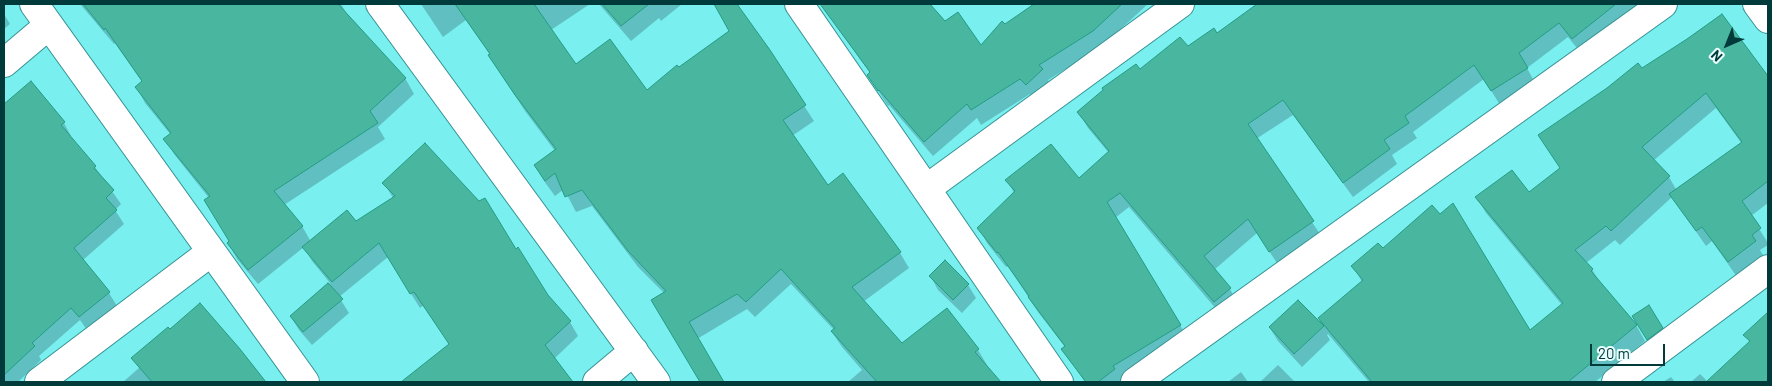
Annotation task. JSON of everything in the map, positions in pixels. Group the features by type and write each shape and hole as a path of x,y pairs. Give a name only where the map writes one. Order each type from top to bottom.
{"street":[{"path":"380,4 656,382"},
{"path":"799,4 1059,382"},
{"path":"926,189 1180,4"},
{"path":"1136,382 1663,4"},
{"path":"1757,4 1768,19"},
{"path":"4,63 42,14 305,382"},
{"path":"39,382 211,252"},
{"path":"1616,382 1768,268"},
{"path":"597,382 634,351"}],"building":[{"path":"83,4 338,4 406,78 370,111 378,123 274,191 303,226 248,270 227,243 229,241 204,200 210,196 163,139 171,133 135,87 142,81 105,28 104,30"},
{"path":"455,4 534,4 576,64 610,39 647,90 677,65 679,67 729,31 714,4 737,4 806,105 783,120 828,185 843,173 901,252 852,287 902,343 947,308 979,349 975,352 1001,382 877,382 831,331 835,328 781,269 746,302 737,294 689,322 724,382 700,382 651,300 666,291 628,251 582,190 565,197 555,173 545,181 534,165 556,149 515,95 488,55 490,54"},
{"path":"602,4 649,4 621,26"},
{"path":"820,4 930,4 945,21 958,12 981,45 1002,21 1005,24 1034,4 1122,4 1093,31 1039,65 1043,69 1026,85 1020,79 971,110 967,104 924,142 878,91 867,75 870,72"},
{"path":"1257,4 1616,4 1572,39 1559,23 1519,53 1528,68 1491,91 1474,65 1405,116 1409,123 1384,140 1390,149 1343,183 1283,100 1248,124 1314,221 1269,252 1248,219 1204,256 1231,288 1214,302 1120,193 1107,202 1181,325 1113,366 1115,369 1098,382 1086,382 1061,349 1065,346 1028,297 998,252 977,228 1015,191 1005,180 1051,144 1079,178 1109,151 1077,112 1103,90 1102,88 1136,64 1140,69 1180,37 1188,46 1214,28 1217,33"},
{"path":"1722,14 1768,76 1768,181 1742,201 1761,228 1752,235 1756,241 1728,262 1702,227 1696,231 1669,194 1742,142 1706,93 1642,147 1670,176 1611,231 1606,226 1575,250 1593,269 1591,271 1637,325 1568,382 1372,382 1318,318 1363,280 1351,266 1378,243 1383,248 1432,205 1440,214 1453,203 1530,330 1563,303 1475,197 1512,170 1529,192 1560,168 1538,135 1607,88 1638,63 1642,68"},
{"path":"31,81 65,122 61,125 96,166 94,168 114,190 106,198 117,210 74,248 110,292 79,317 71,308 32,343 35,346 4,375 4,104"},
{"path":"425,143 479,201 485,198 516,249 518,247 548,295 571,321 545,345 573,382 401,382 449,344 414,292 410,294 379,243 332,282 302,247 347,210 356,221 395,196 382,183"},
{"path":"945,260 969,284 953,300 929,276"},
{"path":"328,283 343,299 303,332 290,316"},
{"path":"1298,300 1324,326 1294,354 1269,327"},
{"path":"200,303 266,382 152,382 131,358 168,327 170,329"},
{"path":"1649,305 1663,328 1647,340 1632,316"},
{"path":"1768,312 1768,382 1706,382 1750,341 1743,335"}]}
